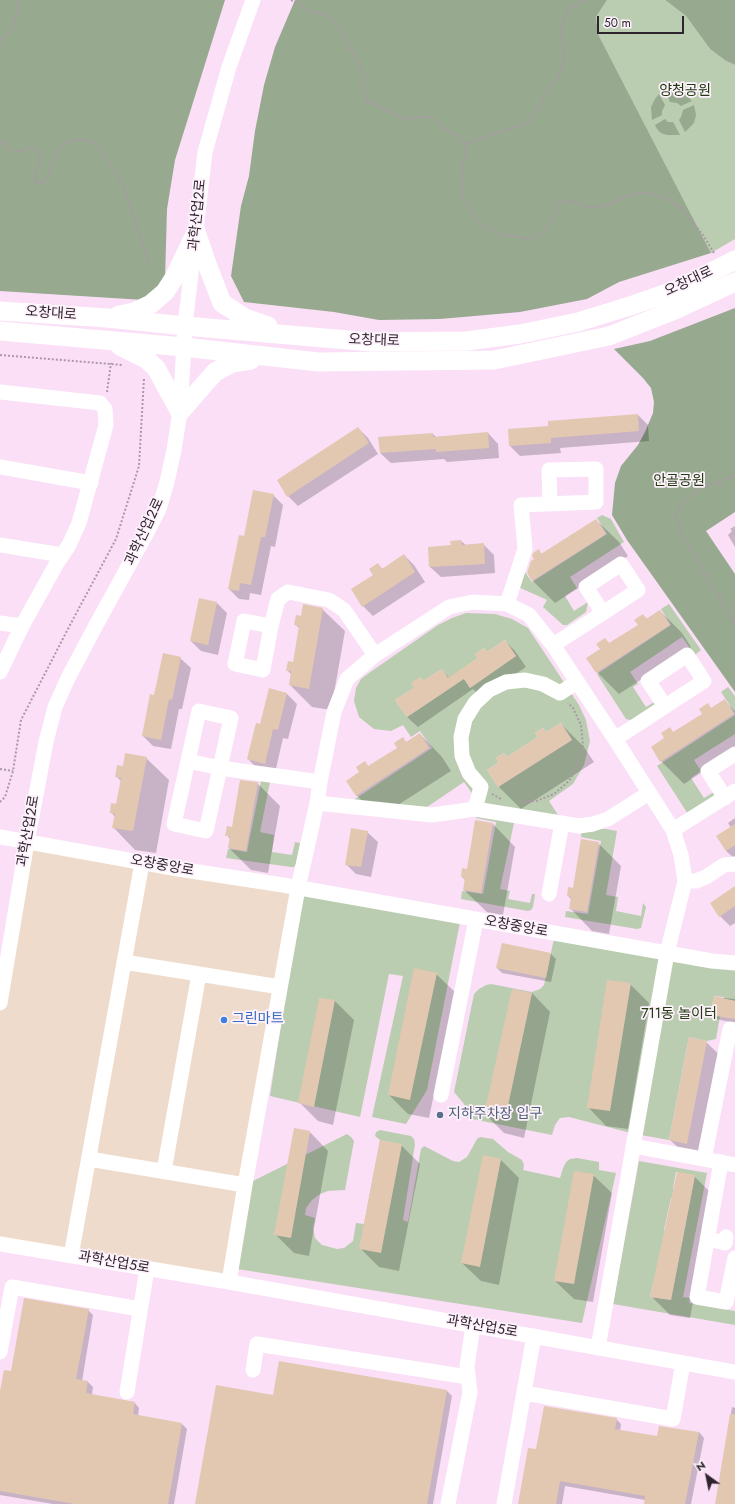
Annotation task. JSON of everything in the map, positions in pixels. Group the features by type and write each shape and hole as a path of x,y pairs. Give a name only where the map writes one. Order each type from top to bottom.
{"main road":[{"path":"107,318 134,312 151,304 165,292 174,278 196,232"},
{"path":"196,232 222,303 245,318 296,336"},
{"name":"오창대로","path":"0,311 107,318 371,342 466,341 520,334 578,322 676,290 735,260"},
{"name":"오창대로","path":"0,332 184,347 318,362 494,360 609,336 675,310 735,282"},
{"path":"109,341 146,359 156,368 180,412 215,372 232,363 270,357"}],"street":[{"name":"과학산업2로","path":"0,1003 27,842 46,742 56,707 68,678 159,509 174,450 180,412 185,326 205,152 229,67 253,0"},
{"path":"0,392 90,400 100,403 105,410 106,425 79,523 22,626 0,672"},
{"path":"0,467 91,483"},
{"path":"507,604 525,549 521,505 550,503"},
{"path":"0,544 62,555"},
{"path":"271,626 278,599 288,592 329,600 344,610 375,654"},
{"path":"229,1282 244,1185 298,888 317,803 334,712 347,679 375,654 449,607 473,602 507,604 529,614 553,645 615,739 673,830 681,855 685,880 667,953 598,1348"},
{"path":"553,645 603,613"},
{"path":"0,623 22,626"},
{"path":"475,809 481,787 469,773 462,756 461,737 465,718 475,703 489,690 506,682 525,680 543,684 560,693 577,682"},
{"path":"615,739 665,706"},
{"path":"199,711 230,718 206,831 174,824 188,761 199,711"},
{"path":"673,830 730,795 708,771 735,754"},
{"path":"188,761 220,768 320,782"},
{"path":"317,803 432,815 475,809 579,826 593,824 608,819 649,793"},
{"path":"549,894 562,823"},
{"name":"오창중앙로","path":"0,837 142,863 298,888 712,961 735,963"},
{"path":"71,1256 142,863"},
{"path":"685,880 696,881 706,877 724,865 735,864"},
{"path":"440,1095 476,920"},
{"path":"124,962 280,987"},
{"path":"164,1171 199,974"},
{"path":"704,1159 730,1029 735,1030"},
{"path":"633,1146 728,1164 708,1239 697,1297 726,1302 735,1258"},
{"path":"89,1159 244,1185"},
{"path":"708,1239 729,1242"},
{"name":"과학산업5로","path":"0,1244 229,1282 735,1372"},
{"path":"127,1392 147,1269"},
{"path":"0,1352 12,1287 140,1309"},
{"path":"448,1504 470,1392 467,1366 473,1326"},
{"path":"504,1504 534,1336"},
{"path":"253,1370 258,1344 468,1377"},
{"path":"524,1393 673,1419 683,1363"}],"path":[{"path":"0,43 9,32 18,15 18,0"},
{"path":"291,0 311,12 323,14 333,21 358,62 363,77 362,90 367,101 406,119 417,117 434,118 466,144"},
{"path":"466,144 530,122 549,89 559,76 564,59 561,29 568,10 584,0"},
{"path":"0,140 9,149 17,151 32,148 38,151 39,156 35,182 39,184 47,179 60,147 72,140 83,139 96,144 104,154 122,184 150,265"},
{"path":"466,144 462,178 462,200 480,224 499,234 531,239 545,231 558,205 566,202 577,203 589,208 608,204 626,196 647,192 668,199 683,210 704,235"},
{"path":"105,410 111,364"},
{"path":"735,476 700,488 680,505 676,517 686,542 735,624"},
{"path":"516,802 536,801 554,794 569,781 579,764 583,745 581,725 573,708 560,693"},
{"path":"0,769 13,771"},
{"path":"481,787 497,798 504,799"}],"shaded area":[{"path":"27,842 298,888 229,1282 0,1243 0,996"}],"green space":[{"path":"0,0 225,0 175,160 167,209 165,279 144,300 0,291"},
{"path":"295,0 607,0 596,17 598,34 711,253 619,282 587,299 520,312 440,319 379,320 334,312 244,302 231,276 241,206 249,176 255,131 264,85 275,47"},
{"name":"양청공원","path":"607,0 665,0 686,16 710,49 726,61 735,65 735,239 711,253 598,34 596,17"},
{"path":"665,0 735,0 735,65 726,61 710,49 686,16"},
{"path":"671,89 678,90 685,94 692,101 681,106 677,103 670,102 665,91"},
{"path":"659,94 665,105 662,115 652,120 651,107"},
{"path":"694,105 696,115 694,123 685,132 679,120 683,110"},
{"path":"665,119 668,122 673,122 680,135 667,135 661,133 657,129 655,125"},
{"name":"안골공원","path":"735,308 735,512 706,531 735,574 735,692 627,540 612,515 615,483 621,466 638,445 645,432 653,413 654,402 651,388 614,349 650,341"},
{"path":"602,515 611,519 624,542 570,577 577,588 565,596 574,611 588,602 586,612 567,625 563,625 543,607 547,600 516,586 522,568 532,582 607,534 597,518"},
{"path":"669,604 701,650 695,655 682,637 630,672 638,684 633,687 646,707 656,701 657,704 633,720 626,719 597,674 671,625 661,609"},
{"path":"466,613 495,614 512,619 528,628 579,705 586,720 590,741 584,765 573,784 549,801 558,815 479,803 464,782 427,807 352,801 432,748 420,731 411,737 403,725 391,731 374,729 359,717 354,701 356,688 361,679 369,673 438,625","holes":["505,640 516,656 470,688 459,671 478,658 475,654 484,648 487,652","442,669 453,686 407,717 395,700 414,688 420,677 423,681","561,723 572,740 498,787 487,770 499,762 496,758 504,753 507,757 538,737 535,733 543,728 546,732"]},
{"path":"728,687 735,696 735,713 721,692"},
{"path":"735,715 735,734 694,760 701,771 691,778 704,798 714,792 716,795 688,814 657,766"},
{"path":"271,777 260,832 274,835 272,852 292,855 295,842 300,843 296,864 294,867 226,858 228,849 247,852 261,781"},
{"path":"477,816 514,823 500,889 510,891 508,899 530,903 532,894 535,894 533,907 531,910 528,911 461,899 462,891 483,894 496,822 476,818"},
{"path":"582,825 617,831 606,895 618,897 616,911 641,916 643,903 646,907 641,928 637,929 565,917 566,911 588,914 601,841 581,837"},
{"path":"298,888 461,917 427,1090 406,1124 372,1117 403,976 389,974 360,1117 270,1096 290,965"},
{"name":"711동 놀이터","path":"555,934 735,963 735,1001 723,999 724,997 714,996 710,1015 720,1016 716,1039 707,1041 689,1037 669,1140 635,1134 569,1117 560,1118 555,1125 552,1135 467,1118 464,1104 454,1092 474,994 479,989 491,984 532,992 540,989 544,985"},
{"path":"380,1130 411,1136 414,1139 415,1144 403,1220 408,1222 421,1149 424,1146 453,1161 459,1162 467,1157 477,1139 480,1137 493,1139 508,1152 522,1160 524,1165 523,1170 560,1178 566,1162 570,1159 577,1158 599,1162 599,1170 616,1173 582,1323 237,1269 245,1185 347,1134 354,1141 345,1190 328,1191 320,1194 312,1200 306,1208 305,1215 315,1218 313,1228 315,1238 322,1245 337,1249 344,1248 353,1241 356,1223 364,1224 380,1140 375,1136 376,1132"},
{"path":"639,1161 707,1173 683,1297 690,1298 689,1303 735,1311 735,1325 613,1304","holes":["676,1172 695,1176 671,1300 650,1297 653,1283 657,1284 668,1232 664,1230 671,1198 675,1199 677,1190 673,1189"]}],"building":[{"path":"638,414 639,431 551,438 551,443 509,446 508,429 548,426 548,421"},
{"path":"358,427 369,443 287,497 277,480"},
{"path":"488,432 489,448 436,452 436,449 380,453 378,437 433,433 433,437"},
{"path":"253,490 274,494 265,537 261,537 251,585 240,583 239,591 228,589 239,535 244,536"},
{"path":"596,519 606,534 532,581 527,573 531,561 534,559 532,556 533,553 539,549 541,554"},
{"path":"461,540 462,545 484,543 485,564 429,567 428,547 451,545 450,541"},
{"path":"404,554 415,572 362,607 351,589 373,575 369,569 378,563 382,569"},
{"path":"199,598 217,602 208,645 190,641"},
{"path":"303,604 323,608 309,689 289,685 291,671 286,671 288,661 293,662 299,626 294,625 296,615 301,616"},
{"path":"660,610 670,625 596,673 586,658 600,649 596,644 605,638 609,643 638,625 634,620 643,614 646,619"},
{"path":"505,640 516,656 470,688 464,679 407,717 395,700 414,688 411,683 420,677 423,681 442,669 448,678 478,658 475,654 484,648 487,652"},
{"path":"163,653 181,657 172,700 169,699 161,740 142,736 150,694 154,695"},
{"path":"269,688 287,693 278,730 273,729 265,764 247,759 256,723 260,724"},
{"path":"725,699 734,714 660,762 651,747 664,738 661,733 670,727 673,732 702,714 699,709 708,703 711,708"},
{"path":"561,723 572,740 498,787 487,770 499,762 496,758 504,753 507,757 538,737 535,733 543,728 546,732"},
{"path":"420,733 429,748 356,796 346,781 359,772 356,767 365,761 368,766 397,748 394,743 403,737 406,742"},
{"path":"125,753 147,757 133,831 112,828 115,814 110,813 111,803 116,804 121,778 115,777 117,765 123,766"},
{"path":"240,780 258,782 246,851 228,848 230,836 225,836 227,826 232,827"},
{"path":"475,820 493,823 481,893 463,890 465,878 461,877 462,868 467,869"},
{"path":"735,824 735,845 726,851 716,836"},
{"path":"351,828 368,831 361,867 345,865"},
{"path":"581,839 599,842 587,912 569,909 571,897 567,896 568,887 573,888"},
{"path":"735,886 735,906 719,917 710,903"},
{"path":"502,943 551,953 546,978 496,968"},
{"path":"414,968 437,973 410,1100 388,1095"},
{"path":"607,980 631,983 610,1111 587,1108"},
{"path":"512,989 532,993 505,1120 484,1115"},
{"path":"714,996 735,1001 735,1019 710,1015"},
{"path":"319,998 335,1000 314,1107 298,1103"},
{"path":"689,1037 707,1041 687,1144 669,1140"},
{"path":"294,1128 310,1131 291,1238 274,1235"},
{"path":"380,1140 402,1144 381,1253 359,1249"},
{"path":"483,1155 501,1159 480,1267 461,1263"},
{"path":"574,1171 594,1174 574,1284 554,1281"},
{"path":"677,1172 695,1175 671,1300 650,1297"},
{"path":"24,1298 89,1309 76,1379 88,1381 86,1393 135,1402 133,1414 182,1423 168,1504 75,1504 0,1491 0,1391 4,1370 11,1371"},
{"path":"279,1361 447,1390 427,1504 195,1504 216,1385 273,1395"},
{"path":"544,1406 617,1418 615,1429 657,1436 659,1426 699,1432 685,1504 644,1504 645,1496 560,1481 556,1504 518,1504 528,1448 536,1449"},
{"path":"730,1414 735,1414 735,1504 715,1504"}],"place":[{"name":"그린마트","path":"224,1020"},
{"name":"지하주차장 입구","path":"440,1115"}]}
